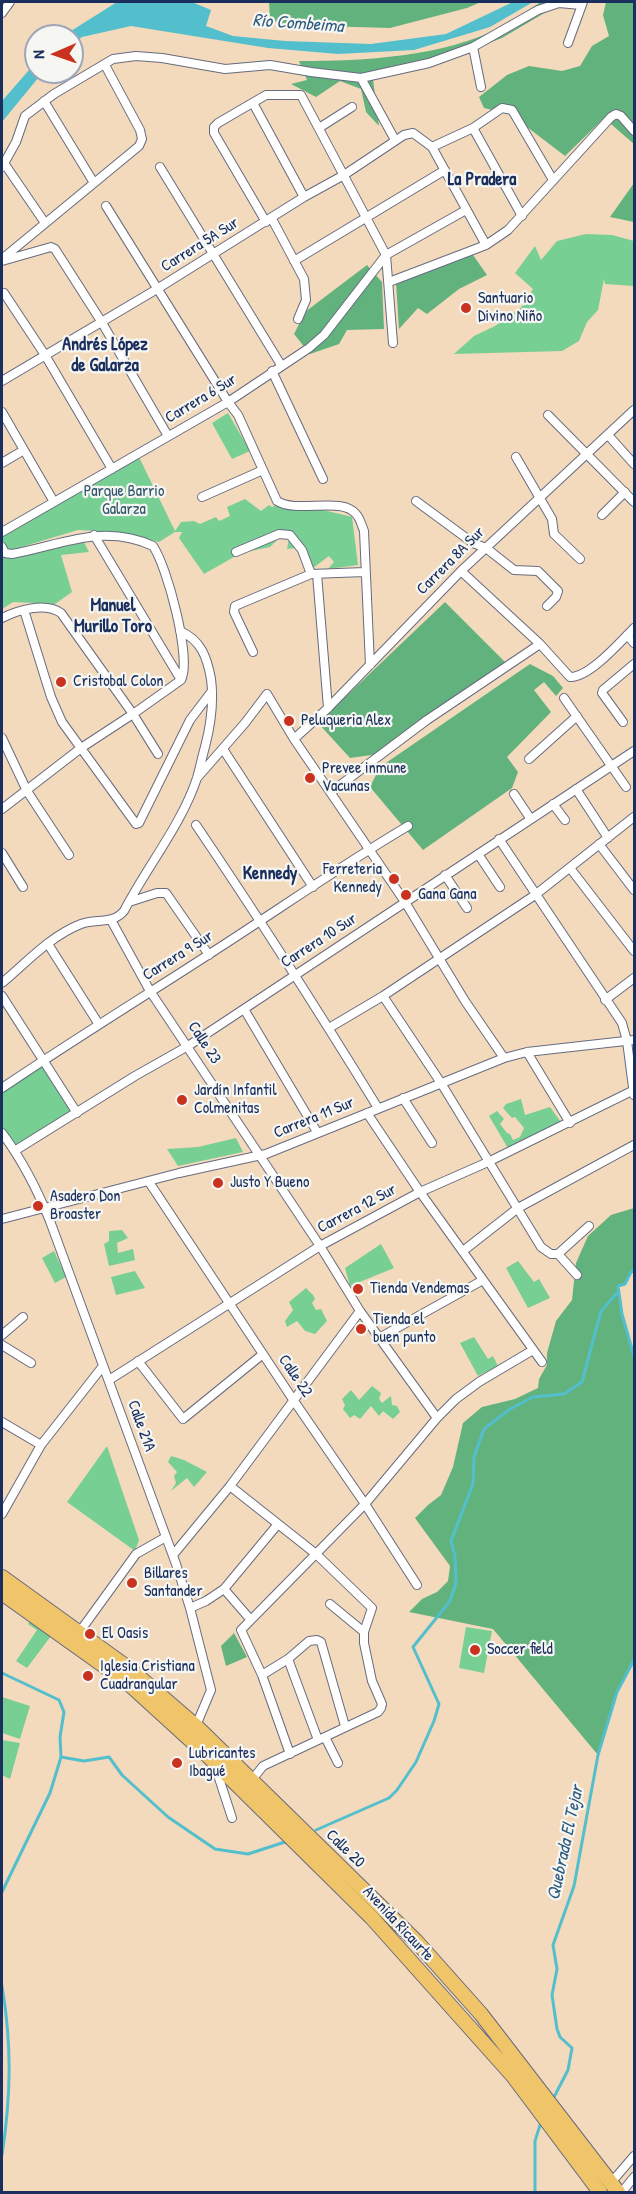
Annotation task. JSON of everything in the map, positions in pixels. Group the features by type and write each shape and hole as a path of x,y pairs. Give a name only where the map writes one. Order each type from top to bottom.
{"main road":[{"name":"Calle 20","path":"2,1577 76,1637 132,1670 196,1726 416,1941 481,2014 611,2191"},
{"name":"Avenida Ricaurte","path":"2,1593 76,1637 207,1755 390,1938 513,2076 611,2191"}],"street":[{"path":"2,13 10,2"},
{"path":"45,224 3,165 25,116 76,79 113,59 136,56 162,58 225,69 270,65 361,78 429,63 474,47 538,10 559,3 582,3 568,43"},
{"path":"474,47 481,87"},
{"path":"2,260 139,146 142,139 140,130 105,65"},
{"path":"361,78 395,140"},
{"path":"298,319 306,300 304,279 214,133 214,127 266,95 301,95 387,255 393,343"},
{"path":"44,101 94,183"},
{"path":"253,103 304,197"},
{"path":"319,128 352,107"},
{"path":"486,245 432,147 472,128 502,108 508,108 512,110 553,180"},
{"path":"389,282 486,245 508,230 616,114 621,116 634,131"},
{"path":"472,128 522,216"},
{"name":"Carrera 5A Sur","path":"2,381 344,175 395,140 412,133 432,147"},
{"path":"160,167 281,365"},
{"path":"294,261 445,170"},
{"path":"106,206 238,416 277,501 283,505 348,507 358,515 364,531 370,665"},
{"path":"387,255 466,210"},
{"path":"2,260 51,247 55,249 101,321 168,436"},
{"name":"Carrera 6 Sur","path":"2,532 228,402 309,348 324,335 387,255"},
{"path":"4,293 45,355 112,469"},
{"path":"272,371 323,479"},
{"name":"Carrera 8A Sur","path":"294,739 328,708 461,571 634,410"},
{"path":"2,412 54,502"},
{"path":"548,416 634,502"},
{"path":"608,435 634,464"},
{"path":"2,463 24,450"},
{"path":"516,457 553,520 554,534 580,559"},
{"path":"202,498 263,470"},
{"path":"602,515 625,492"},
{"path":"416,501 473,543 486,548 514,570 538,570 558,591 548,606"},
{"path":"236,552 279,534 290,535 302,550 314,574 328,708"},
{"path":"94,535 181,680"},
{"path":"2,809 81,748 181,680 184,669 180,631 165,567 153,546 127,537 94,535 26,552 12,554 3,550"},
{"path":"461,571 540,644 570,677 577,677 602,659 634,628"},
{"path":"253,651 234,608 314,574 365,572"},
{"path":"2,618 24,610 47,608 56,609 61,613 133,714 158,754"},
{"path":"24,610 56,710 136,824 139,823 190,720 213,691"},
{"path":"2,984 48,944 82,923 118,918 188,798 197,778 209,729 213,691 203,652 192,636 180,631"},
{"path":"627,635 634,643"},
{"path":"331,792 427,720 540,644"},
{"path":"623,722 603,696 603,690 634,664"},
{"path":"197,778 267,694 294,739 405,902 504,1058"},
{"path":"564,698 626,787"},
{"path":"529,759 577,716"},
{"path":"2,738 27,791 69,855"},
{"path":"223,749 313,887"},
{"name":"Carrera 10 Sur","path":"16,1150 188,1046 634,751"},
{"path":"576,789 608,838"},
{"path":"514,794 530,818"},
{"path":"552,804 565,820"},
{"path":"329,1028 383,996 535,895 634,817"},
{"path":"195,825 261,921 293,976 329,1028 378,1108"},
{"name":"Carrera 9 Sur","path":"2,1088 98,1023 209,955 313,887 369,848 408,826"},
{"path":"499,839 622,1023 631,1041 634,1092"},
{"path":"599,844 634,890"},
{"path":"2,853 23,887"},
{"path":"478,854 500,887"},
{"path":"570,868 634,951"},
{"path":"445,875 467,909"},
{"path":"129,902 156,893 166,893 209,955"},
{"name":"Calle 23","path":"111,920 150,991 245,1136 261,1155 360,1311 437,1418"},
{"path":"48,944 98,1023"},
{"path":"605,1000 634,978"},
{"path":"2,996 77,1113"},
{"path":"383,996 441,1083 541,1246 550,1254 558,1254 589,1226"},
{"path":"244,1009 317,1132"},
{"name":"Carrera 11 Sur","path":"2,1219 261,1155 504,1058 527,1052 631,1041"},
{"path":"527,1052 570,1123"},
{"name":"Carrera 12 Sur","path":"109,1380 320,1246 420,1192 634,1092"},
{"path":"403,1098 432,1143"},
{"path":"367,1113 420,1192 542,1362"},
{"name":"Calle 21A","path":"2,1133 16,1150 45,1208 173,1555 211,1690 190,1739"},
{"path":"463,1251 518,1208 634,1145"},
{"name":"Calle 22","path":"149,1182 294,1401 366,1504 417,1585"},
{"path":"558,1254 577,1275"},
{"path":"379,1338 483,1280"},
{"path":"173,1555 230,1486 360,1311"},
{"path":"2,1335 23,1317"},
{"path":"2,1345 31,1363"},
{"path":"290,1755 262,1675 241,1630 366,1504 437,1418 456,1399 479,1382 533,1350"},
{"name":"Calle 21A","path":"138,1361 184,1418 263,1354"},
{"path":"2,1514 41,1445 103,1366"},
{"path":"2,1422 41,1445"},
{"path":"230,1486 316,1554 372,1608 364,1632 368,1662 381,1708 378,1712 263,1766 251,1781"},
{"path":"189,1608 206,1601 224,1589 278,1524"},
{"path":"76,1637 136,1554 166,1537"},
{"path":"224,1589 250,1619"},
{"path":"330,1604 364,1632"},
{"path":"262,1675 288,1659 309,1641 321,1642 345,1726"},
{"path":"288,1659 321,1739 338,1763"},
{"path":"207,1755 207,1760 217,1772 232,1818"},
{"path":"611,2191 634,2156"},
{"path":"611,2191 634,2178"}],"green space":[{"path":"269,2 481,2 467,8 390,28 288,25 270,20"},
{"path":"541,2 563,2 502,38 446,60 373,79 379,126 366,112 361,89 340,81 316,97 291,84 307,80 299,61 376,58 429,51 454,45 502,27"},
{"path":"606,2 634,2 634,144 604,118 565,156 510,114 484,108 479,97 507,75 529,66 562,71 580,66 592,46 609,36 603,15"},
{"path":"634,183 634,222 610,217"},
{"path":"586,234 612,235 634,241 634,286 605,284 604,279 598,310 587,322 579,341 562,351 454,354 474,336 495,326 521,308 533,289 515,273 535,246 541,260 557,241"},
{"path":"473,255 487,275 459,289 427,314 418,308 399,329 396,282"},
{"path":"367,265 382,282 384,329 347,330 339,344 310,354 294,334 305,312"},
{"path":"228,413 250,451 232,459 212,423"},
{"name":"Parque Barrio Galarza","path":"138,455 175,531 181,522 194,521 200,524 216,517 219,521 230,516 227,507 245,499 261,511 269,505 272,507 286,501 352,517 358,565 328,569 334,562 329,556 313,568 308,553 300,554 296,548 287,549 289,539 280,537 270,547 241,553 204,574 179,538 182,532 175,532 159,542 117,532 78,530 8,551 2,542 2,536"},
{"path":"84,542 89,552 61,555 72,592 55,604 13,602 2,609 2,556 4,554 12,558"},
{"path":"445,602 505,662 379,754 350,758 318,723"},
{"path":"530,664 553,676 563,688 556,696 544,682 534,690 551,712 507,757 518,772 512,788 423,850 370,787 380,767"},
{"path":"41,1064 71,1112 14,1147 2,1127 2,1090"},
{"path":"521,1099 525,1115 550,1107 563,1125 509,1150 489,1116 497,1111 504,1119 500,1124 513,1140 520,1137 524,1128 503,1108 506,1104"},
{"path":"236,1138 243,1152 178,1166 167,1149 198,1147"},
{"path":"634,1208 634,1271 631,1272 626,1282 618,1287 622,1314 634,1356 634,1660 617,1692 598,1755 493,1629 409,1612 422,1599 437,1592 448,1581 450,1566 415,1518 441,1495 453,1467 463,1423 482,1407 515,1399 538,1388 539,1379 547,1365 547,1353 556,1321 572,1300 576,1263 588,1236 611,1215"},
{"path":"122,1230 128,1238 117,1243 118,1253 133,1249 135,1260 109,1266 104,1244 109,1241 109,1231"},
{"path":"381,1244 394,1268 350,1286 345,1268"},
{"path":"54,1251 66,1277 55,1283 42,1258"},
{"path":"518,1261 534,1282 539,1279 550,1298 528,1308 506,1268"},
{"path":"135,1271 145,1288 116,1295 111,1277"},
{"path":"306,1288 315,1299 312,1303 316,1310 321,1309 327,1321 315,1334 305,1331 297,1321 287,1327 285,1321 293,1310 289,1302"},
{"path":"474,1337 488,1359 493,1356 498,1366 478,1376 460,1343"},
{"path":"372,1386 381,1393 379,1399 382,1403 391,1396 392,1405 397,1406 400,1412 393,1419 383,1411 379,1416 371,1406 360,1419 354,1415 350,1418 343,1409 345,1405 342,1399 351,1390 359,1400"},
{"path":"107,1446 139,1540 135,1551 67,1502"},
{"path":"171,1456 207,1472 194,1487 187,1478 171,1491 176,1483 174,1476 177,1472 168,1462"},
{"path":"33,1617 54,1632 27,1668 16,1661 37,1630 28,1624"},
{"name":"Soccer field","path":"466,1627 492,1631 484,1673 459,1668"},
{"path":"234,1633 247,1657 226,1666 221,1646"},
{"path":"2,1697 30,1706 20,1739 2,1733"},
{"path":"2,1740 20,1743 10,1779 2,1775"}],"water":[{"path":"117,2 192,2 211,10 206,26 233,36 285,41 371,44 446,34 513,2 533,2 490,27 414,50 338,54 268,48 131,26 84,37 84,24 82,24"},
{"path":"24,76 24,84 33,84 2,122 2,101"}],"waterway":[{"name":"Quebrada El Tejar","path":"634,1271 631,1272 625,1284 618,1286 622,1314 634,1356"},
{"path":"316,1830 389,1798 416,1762 439,1704 413,1647 450,1601 456,1583 455,1556 451,1541 473,1484 474,1457 484,1429 510,1409 533,1397 564,1394 582,1382 601,1311 618,1292"},
{"name":"Quebrada El Tejar","path":"553,2099 568,2070 572,2048 560,2037 557,2029 552,1995 557,1969 553,1945 574,1886 598,1755 617,1692 634,1660"},
{"path":"2,1673 59,1700 64,1712 60,1737 61,1757 84,1761 109,1757 122,1775 168,1817 215,1849 248,1854 288,1841"},
{"name":"Quebrada El Tejar","path":"2,1892 50,1793 61,1757"},
{"name":"Quebrada El Tejar","path":"2,1986 9,2050 7,2112 2,2155"},
{"path":"535,2192 535,2141 541,2122"}],"place":[{"name":"Santuario Divino Niño","path":"466,308"},
{"name":"Cristobal Colon","path":"61,682"},
{"name":"Peluqueria Alex","path":"289,721"},
{"name":"Prevee inmune Vacunas","path":"310,778"},
{"name":"Ferreteria Kennedy","path":"394,879"},
{"name":"Gana Gana","path":"406,895"},
{"name":"Jardín Infantil Colmenitas","path":"182,1100"},
{"name":"Justo Y Bueno","path":"218,1183"},
{"name":"Asadero Don Broaster","path":"38,1206"},
{"name":"Tienda Vendemas","path":"358,1289"},
{"name":"Tienda el buen punto","path":"361,1329"},
{"name":"Billares Santander","path":"132,1583"},
{"name":"El Oasis","path":"90,1634"},
{"name":"Soccer field","path":"475,1650"},
{"name":"Iglesia Cristiana Cuadrangular","path":"88,1676"},
{"name":"Lubricantes Ibagué","path":"177,1763"}],"district":[{"name":"La Pradera","path":"482,180"},
{"name":"Andrés López de Galarza","path":"105,355"},
{"name":"Manuel Murillo Toro","path":"113,616"},
{"name":"Kennedy","path":"270,874"}],"water label":[{"name":"Río Combeima","path":"298,24"}]}
